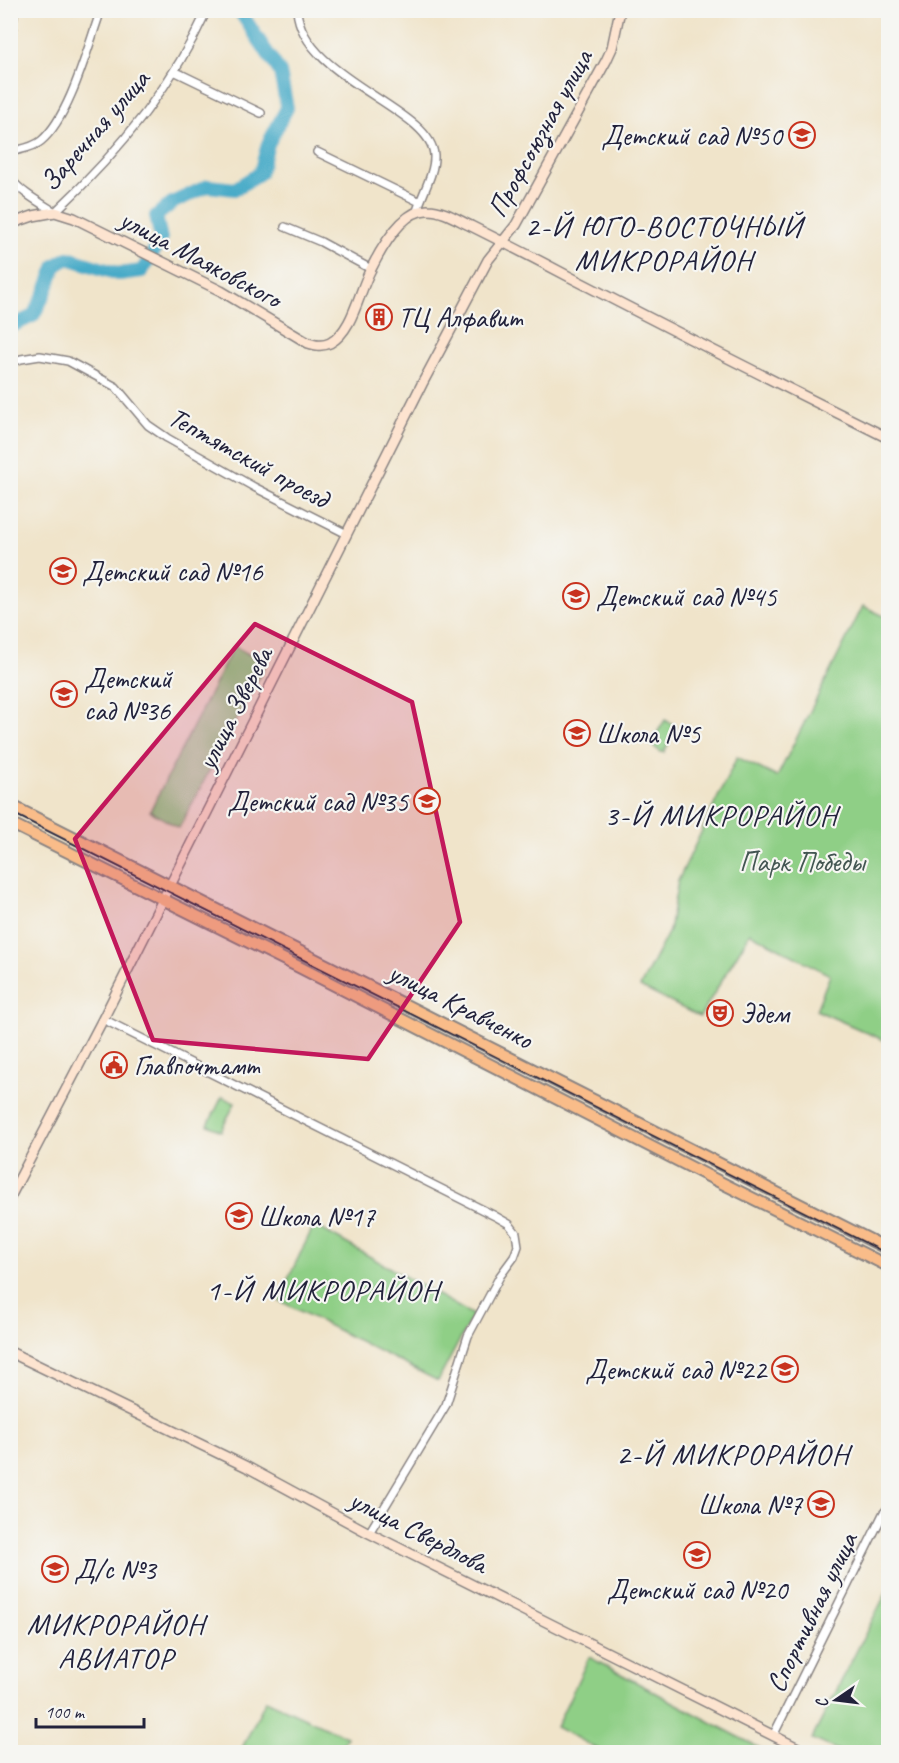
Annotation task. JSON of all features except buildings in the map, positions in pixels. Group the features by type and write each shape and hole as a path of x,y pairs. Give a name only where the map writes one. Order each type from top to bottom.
{"main road":[{"name":"Профсоюзная улица","path":"502,242 516,225 609,55 621,10"},
{"path":"371,269 397,228 418,207 445,214 888,438"},
{"name":"Заречная улица","path":"10,224 33,216 55,212"},
{"name":"улица Маяковского","path":"55,212 74,218 161,260 221,291 308,343 317,345 324,345 336,339 346,328 371,269"},
{"name":"улица Зверева","path":"10,1197 103,1019 269,685 465,301 488,260 502,242"},
{"name":"улица Кравченко","path":"10,805 888,1249"},
{"name":"улица Кравченко","path":"10,823 888,1266"},
{"name":"улица Свердлова","path":"10,1352 237,1462 369,1533 806,1752"}],"street":[{"path":"10,55 14,10"},
{"path":"10,152 41,142 55,125 70,97 101,10"},
{"name":"Заречная улица","path":"55,212 150,108 174,71 207,10"},
{"path":"297,10 300,27 320,56 364,91 412,121 428,138 434,153 433,168 418,207 317,152"},
{"name":"Заречная улица","path":"174,71 261,112"},
{"path":"10,178 31,197 55,212"},
{"path":"285,227 321,242 371,269"},
{"name":"Тептятский проезд","path":"10,363 40,356 68,361 116,387 148,425 167,438 254,487 347,534"},
{"path":"97,865 103,852"},
{"path":"247,941 254,928"},
{"path":"299,967 306,954"},
{"path":"330,983 337,969"},
{"path":"375,1006 381,992"},
{"path":"421,1029 428,1015"},
{"path":"103,1019 495,1216 509,1224 516,1233 518,1246 514,1257 500,1276 468,1336 446,1405 369,1533"},
{"path":"466,1052 473,1038"},
{"path":"510,1075 517,1060"},
{"path":"774,1209 781,1194"},
{"name":"Спортивная улица","path":"773,1736 888,1508"}],"highlighted area":[{"path":"255,624 412,702 460,922 368,1059 153,1040 75,839"}],"green space":[{"name":"Парк Победы","path":"863,606 888,618 888,1042 816,1010 830,975 750,933 700,1017 640,987 669,931 678,881 737,757 777,777"},
{"path":"234,646 266,664 179,828 150,811"},
{"path":"665,720 676,726 676,729 664,752 661,752 650,744"},
{"path":"222,1097 235,1103 221,1131 208,1125"},
{"path":"314,1225 473,1315 438,1381 278,1300"},
{"path":"888,1589 888,1752 842,1752 812,1739"},
{"path":"589,1657 767,1752 603,1752 556,1727"},
{"path":"266,1700 347,1737 339,1752 240,1752"}],"waterway":[{"path":"10,327 33,316 56,265 68,258 119,274 142,271 161,239 156,216 172,203 208,186 235,189 260,173 268,144 287,108 280,72 239,10"}],"tram line":[{"path":"10,812 888,1254"}],"place":[{"name":"Детский сад №50","path":"802,135"},
{"name":"ТЦ Алфавит","path":"379,317"},
{"name":"Детский сад №16","path":"63,571"},
{"name":"Детский сад №45","path":"576,596"},
{"name":"Детский сад №36","path":"64,694"},
{"name":"Школа №5","path":"577,733"},
{"name":"Детский сад №35","path":"427,801"},
{"name":"Эдем","path":"720,1013"},
{"name":"Главпочтамт","path":"114,1065"},
{"name":"Школа №17","path":"239,1216"},
{"name":"Детский сад №22","path":"785,1369"},
{"name":"Школа №7","path":"821,1504"},
{"name":"Детский сад №20","path":"697,1555"},
{"name":"Д/с №3","path":"55,1569"}],"district":[{"name":"2-Й ЮГО-ВОСТОЧНЫЙ МИКРОРАЙОН","path":"664,243"},
{"name":"3-Й МИКРОРАЙОН","path":"721,815"},
{"name":"1-Й МИКРОРАЙОН","path":"323,1290"},
{"name":"2-Й МИКРОРАЙОН","path":"733,1454"},
{"name":"МИКРОРАЙОН АВИАТОР","path":"116,1641"}]}
